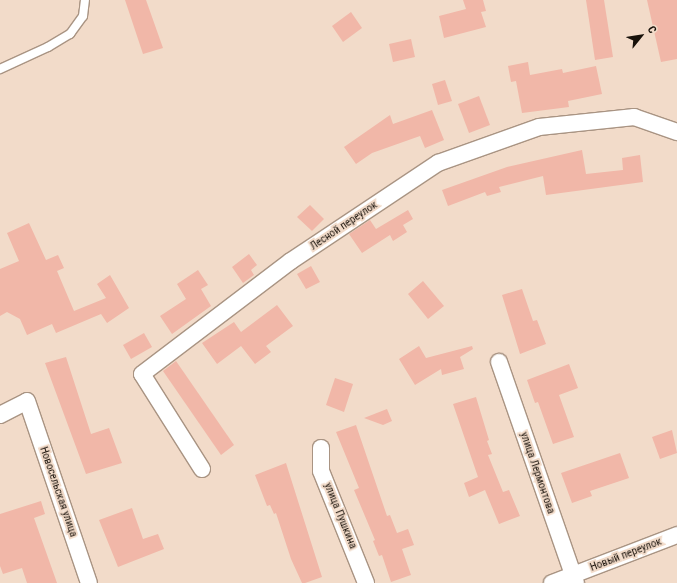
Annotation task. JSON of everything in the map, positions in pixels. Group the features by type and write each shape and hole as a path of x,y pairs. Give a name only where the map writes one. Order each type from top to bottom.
{"street":[{"name":"Лесной переулок","path":"202,469 142,374 291,261 438,163 539,127 634,117 677,132"},
{"name":"улица Лермонтова","path":"499,362 575,579"},
{"name":"Новосельская улица","path":"0,415 27,401 89,583"},
{"name":"улица Пушкина","path":"321,448 322,471 366,583"},
{"name":"Новый переулок","path":"552,583 575,579 677,535"}],"lane":[{"path":"0,69 48,47 70,34 82,16 85,0"}],"building":[{"path":"125,0 146,0 163,48 143,54"},
{"path":"463,0 483,0 486,11 481,12 486,27 444,38 439,16 466,9"},
{"path":"586,0 604,0 613,57 595,60"},
{"path":"647,0 677,0 677,59 661,62"},
{"path":"351,12 362,28 343,42 332,26"},
{"path":"411,39 415,57 393,62 389,44"},
{"path":"528,62 530,75 562,69 563,73 596,66 602,94 568,101 569,107 522,113 516,81 511,82 508,66"},
{"path":"445,80 452,101 438,105 432,84"},
{"path":"479,96 490,125 469,133 458,104"},
{"path":"432,110 444,140 425,148 420,136 372,153 356,164 344,147 390,115 393,124"},
{"path":"582,150 586,174 623,170 622,158 640,155 643,182 546,195 543,176 499,187 501,192 487,196 485,192 448,206 442,190 507,167"},
{"path":"310,205 324,219 312,231 297,217"},
{"path":"408,210 413,219 403,225 407,232 393,241 390,235 362,253 349,234 370,220 376,229"},
{"path":"29,223 46,260 58,255 64,268 57,271 74,311 106,298 97,284 110,275 129,308 107,323 101,314 56,333 52,324 27,335 20,319 7,312 0,316 0,269 19,261 7,233"},
{"path":"249,254 257,265 251,270 254,275 243,283 232,267"},
{"path":"311,266 320,282 306,289 297,274"},
{"path":"198,270 208,285 201,289 211,306 172,334 160,316 186,299 177,284"},
{"path":"423,281 444,306 428,319 408,294"},
{"path":"522,289 533,321 537,320 546,344 520,354 502,295"},
{"path":"277,305 293,326 266,346 271,352 255,364 241,346 217,364 202,343 234,322 241,332"},
{"path":"144,333 152,347 131,359 123,345"},
{"path":"419,346 426,358 472,346 473,349 460,357 464,369 442,375 441,369 415,385 399,359"},
{"path":"66,357 91,434 109,428 122,463 86,474 45,363"},
{"path":"176,361 234,445 221,455 163,371"},
{"path":"569,364 578,388 559,395 574,437 553,444 538,402 535,403 527,380"},
{"path":"335,378 353,384 344,412 326,405"},
{"path":"476,397 489,440 487,441 492,454 488,455 503,492 509,490 520,516 499,524 485,490 469,497 464,483 478,477 453,404"},
{"path":"387,409 392,421 383,425 364,418"},
{"path":"356,425 387,516 390,515 397,533 408,529 414,545 402,549 411,575 391,582 382,555 379,556 373,541 375,540 354,490 359,488 336,432"},
{"path":"672,430 677,453 660,459 652,437"},
{"path":"620,453 629,478 590,491 592,496 572,503 561,473"},
{"path":"286,463 322,577 305,583 302,583 291,559 276,513 274,514 270,505 267,506 255,475"},
{"path":"41,501 45,514 34,518 57,583 27,583 22,568 3,574 0,566 0,514"},
{"path":"132,508 143,539 158,534 164,549 118,567 99,520"}]}
